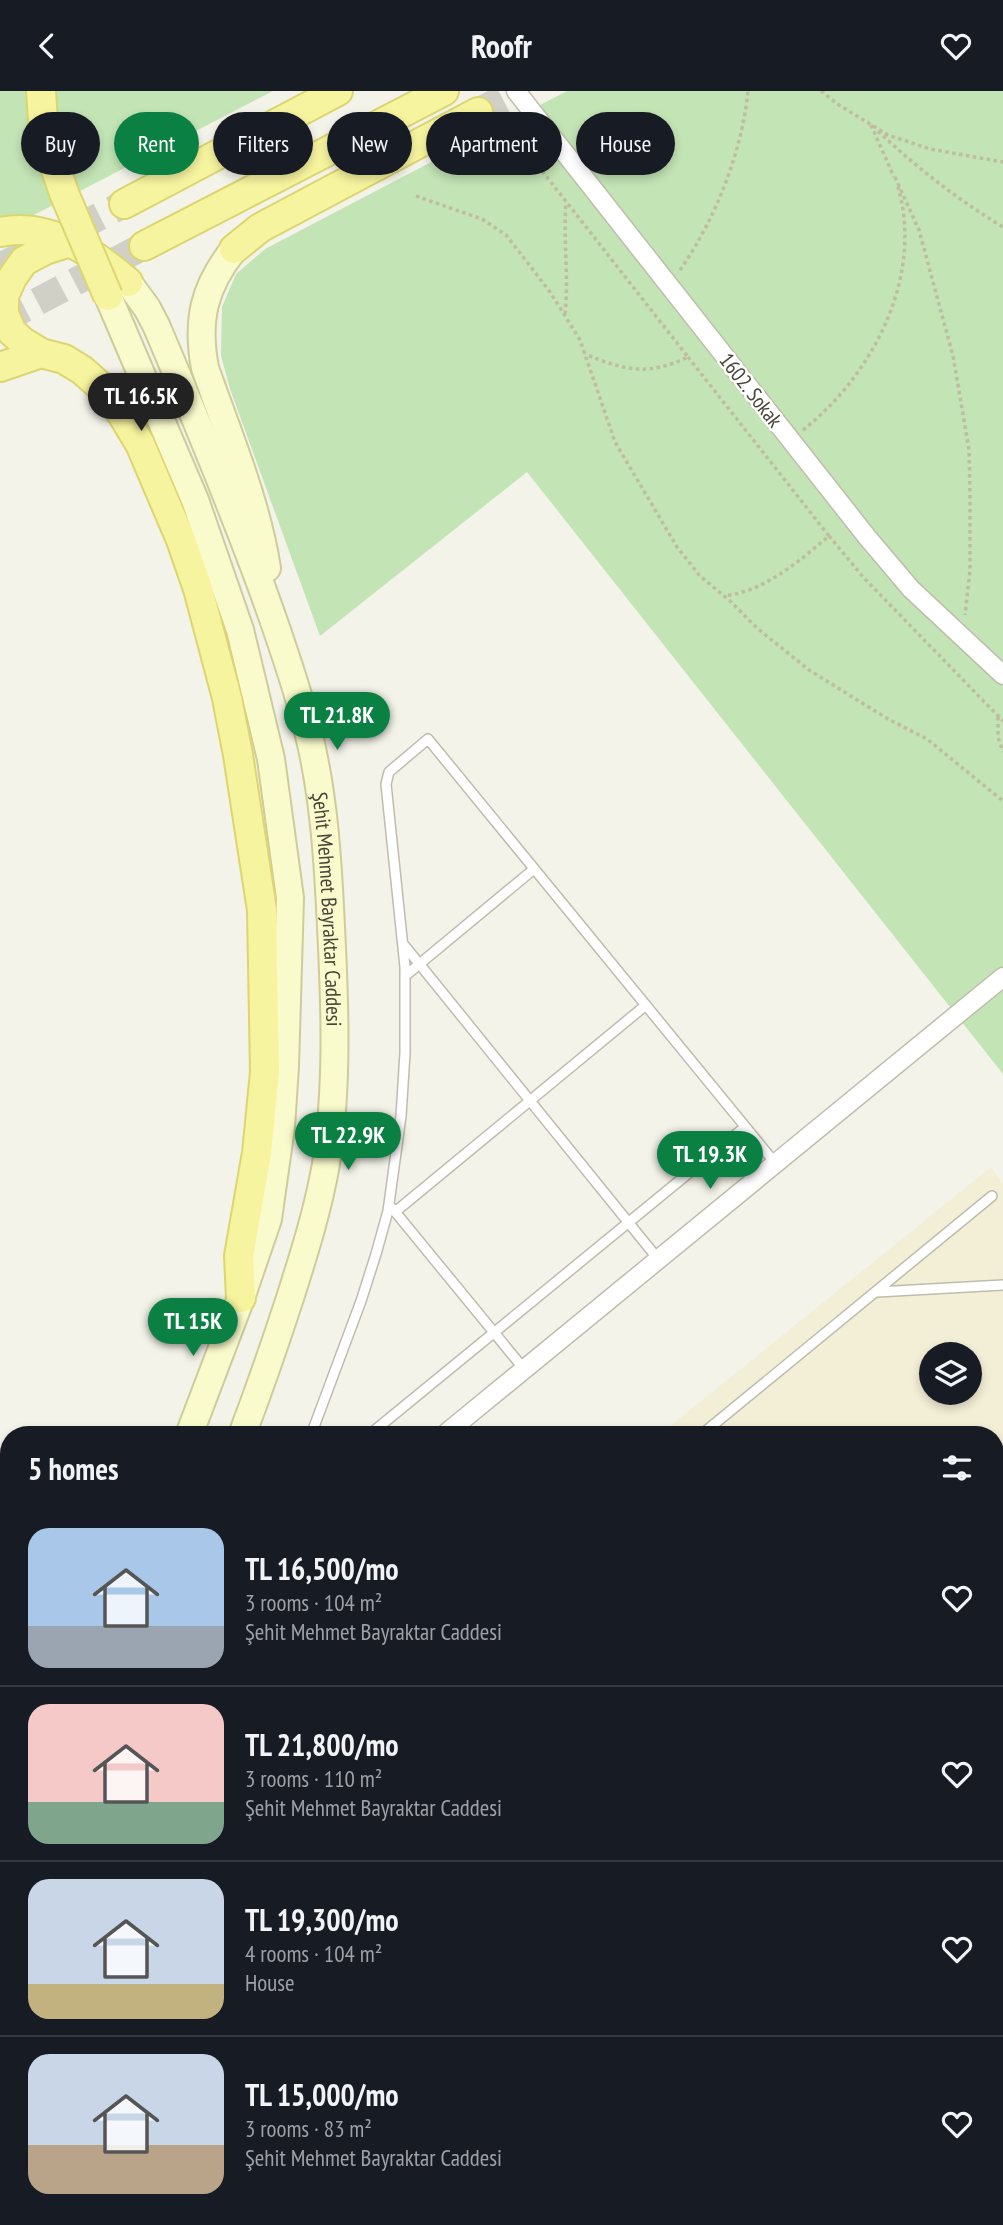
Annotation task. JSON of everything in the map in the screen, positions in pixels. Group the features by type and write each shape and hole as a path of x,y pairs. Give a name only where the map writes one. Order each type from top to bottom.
{"main road":[{"path":"41,91 44,135 64,193 118,289"},
{"path":"124,204 338,91"},
{"path":"144,246 444,91"},
{"path":"276,629 262,536 253,501 205,368 201,349 201,326 209,287 218,269 234,249 260,228 426,143"},
{"path":"0,232 24,230 70,242 99,259 118,289"},
{"path":"70,242 45,250 24,261 4,296 4,314 12,332 41,353 64,359 99,385 122,414 140,444 176,528 198,589 227,698 240,768 262,910 265,1072 257,1153 239,1256 241,1298"},
{"name":"Şehit Mehmet Bayraktar Caddesi","path":"118,289 147,308 206,442 276,629 308,731 320,799 333,959 334,1070 330,1132 318,1203 305,1252 245,1426"},
{"name":"Şehit Mehmet Bayraktar Caddesi","path":"118,289 232,605 248,658 271,759 290,898 281,1127 268,1219 192,1426"},
{"path":"0,367 41,353"}],"street":[{"name":"1602. Sokak","path":"516,91 911,589 1003,675"},
{"path":"455,1426 1003,977"}],"lane":[{"path":"314,1426 392,1208 404,1066 405,976 404,944 386,784 389,772 428,739 775,1163"},
{"path":"405,976 534,869"},
{"path":"404,944 658,1259"},
{"path":"392,1208 530,1101 646,1005"},
{"path":"380,1426 746,1127"},
{"path":"712,1426 992,1196"},
{"path":"392,1208 524,1369"},
{"path":"877,1292 1003,1285"}],"path":[{"path":"669,285 682,267 721,194 743,128 748,91"},
{"path":"821,91 888,135 930,149 1003,162"},
{"path":"871,125 919,230 953,356 969,450 970,572 962,638"},
{"path":"871,125 912,163 953,195 1003,227"},
{"path":"543,175 864,578 1003,721"},
{"path":"791,440 811,424 856,376 871,353 901,283 906,234 895,177"},
{"path":"416,196 482,219 506,235 550,292 580,340 615,442 650,504 692,566 758,629 808,670 888,719 928,739 1003,801"},
{"path":"565,317 566,201"},
{"path":"585,354 635,370 668,366 688,357"},
{"path":"724,596 740,594 771,580 829,536"},
{"path":"998,715 998,737 1003,752"}],"shaded area":[{"path":"991,1167 1003,1184 1003,1426 670,1426"}],"green space":[{"path":"0,91 273,91 232,112 213,112 213,122 199,129 199,112 114,112 114,173 28,218 0,217"},
{"path":"567,91 1003,91 1003,1074 527,472 320,636 230,389 221,356 222,307 236,274 265,249 406,175 412,175 412,172 426,165 426,175 562,175 562,112 527,112"}],"tunnel":[{"path":"478,112 518,91"},
{"path":"0,267 124,204"},
{"path":"0,321 144,246"}]}
